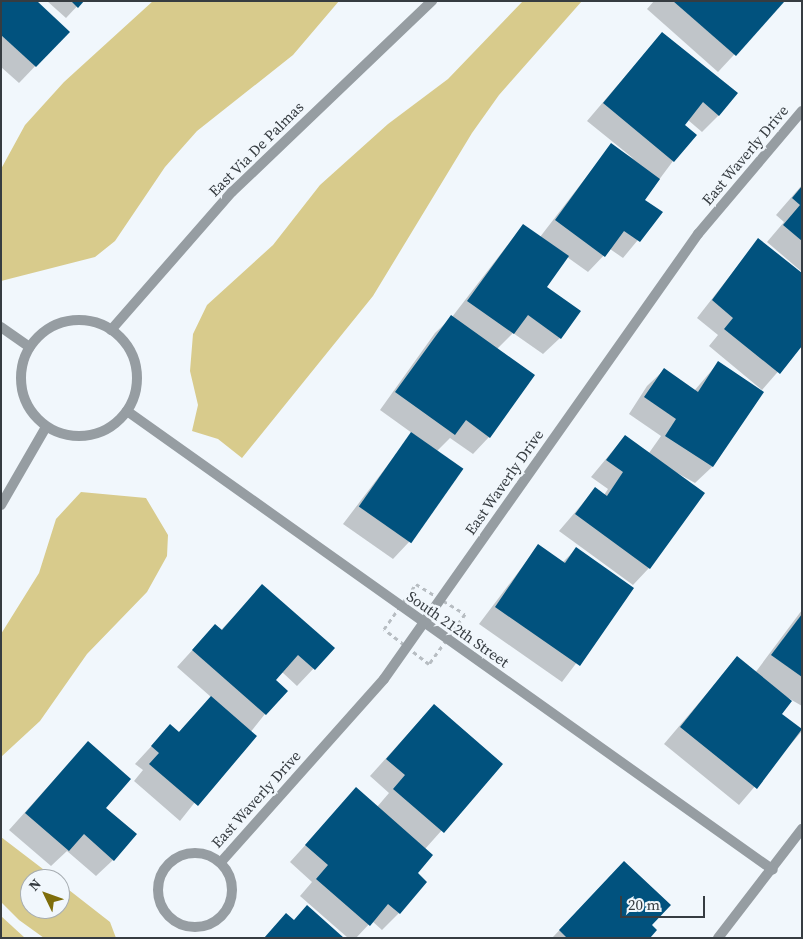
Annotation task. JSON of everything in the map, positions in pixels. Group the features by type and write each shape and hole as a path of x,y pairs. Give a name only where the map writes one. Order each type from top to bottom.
{"street":[{"name":"East Via De Palmas","path":"112,330 232,192 432,1"},
{"name":"East Waverly Drive","path":"221,862 384,679 425,624 698,234 802,111"},
{"path":"95,322 112,330 134,358 137,376 127,411 117,423 89,436 59,433 46,426 24,398 21,380 30,347 60,323 95,322"},
{"path":"1,327 30,347"},
{"name":"South 212th Street","path":"127,411 774,870"},
{"path":"1,504 46,426"},
{"path":"718,938 774,870 802,829"},
{"name":"East Waverly Drive","path":"188,853 211,855 221,862 228,872 232,898 218,919 194,927 170,917 158,885 168,864 188,853"}],"shaded area":[{"path":"153,1 339,1 293,55 197,131 165,167 115,241 95,257 1,281 1,169 25,125 64,82"},
{"path":"523,1 582,1 499,95 472,133 373,296 242,458 218,439 192,431 198,405 190,371 193,334 207,305 273,245 320,185 388,124 448,79"},
{"path":"81,492 146,498 168,535 167,556 147,592 87,654 40,721 1,757 1,634 39,573 56,519"},
{"path":"1,837 43,869 20,869 20,919 70,919 70,891 110,922 116,938 44,938 19,920 1,902"},
{"path":"1,916 25,938 1,938"}],"building":[{"path":"1,1 37,1 70,32 36,67 1,35"},
{"path":"71,1 84,1 78,8"},
{"path":"673,1 782,1 784,2 736,56"},
{"path":"662,32 738,93 719,116 703,102 685,125 697,135 674,162 603,103"},
{"path":"611,143 660,179 645,200 663,212 640,242 624,231 605,257 555,220"},
{"path":"802,186 802,241 783,225 800,205 792,198"},
{"path":"523,224 569,256 547,287 581,311 561,339 528,315 514,334 467,301"},
{"path":"758,238 802,273 802,346 780,374 724,329 733,318 712,300"},
{"path":"451,315 535,375 490,438 466,420 455,435 395,392"},
{"path":"718,361 764,392 713,467 665,436 676,419 644,397 664,368 698,392"},
{"path":"411,432 463,469 411,543 359,507"},
{"path":"625,435 705,493 650,569 575,514 595,487 607,496 623,472 606,460"},
{"path":"538,544 565,563 576,547 634,588 580,666 495,607"},
{"path":"262,584 335,648 315,670 298,655 276,680 288,691 266,715 192,650 215,624 222,630"},
{"path":"802,614 802,677 771,655"},
{"path":"737,656 792,701 782,714 802,729 757,789 680,727"},
{"path":"211,696 257,736 198,806 149,764 159,753 151,746 170,724 179,732"},
{"path":"434,704 503,764 444,833 393,789 405,775 386,759"},
{"path":"88,741 131,779 106,808 137,834 114,861 84,834 69,851 25,813"},
{"path":"356,787 433,855 418,873 427,882 400,914 388,904 370,926 316,879 328,865 305,845"},
{"path":"624,861 671,905 652,925 657,930 650,938 567,938 559,930"},
{"path":"307,905 344,938 264,938 286,913 294,920"}]}
